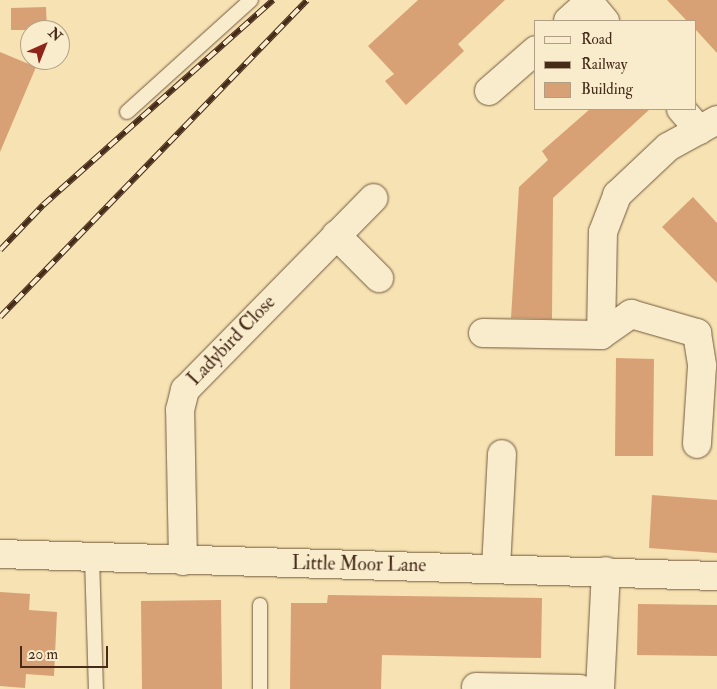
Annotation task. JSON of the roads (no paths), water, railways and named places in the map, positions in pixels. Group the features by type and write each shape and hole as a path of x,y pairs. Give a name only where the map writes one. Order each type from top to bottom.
{"street":[{"path":"569,20 589,2 604,20"},
{"path":"489,92 534,52"},
{"path":"682,110 712,123"},
{"path":"601,335 603,232 617,195 668,147 712,123"},
{"name":"Ladybird Close","path":"183,561 180,410 185,390 374,198"},
{"path":"336,235 379,278"},
{"path":"483,332 601,335 631,314 697,333 702,366 704,427"},
{"path":"496,568 502,454"},
{"name":"Little Moor Lane","path":"0,554 183,561 606,571 717,576"},
{"path":"600,689 606,571"},
{"path":"476,687 580,689"}],"lane":[{"path":"127,112 251,0"},
{"path":"92,557 96,689"},
{"path":"260,605 260,689"}],"railway":[{"path":"0,250 43,205 273,0"},
{"path":"0,317 307,0"}]}
